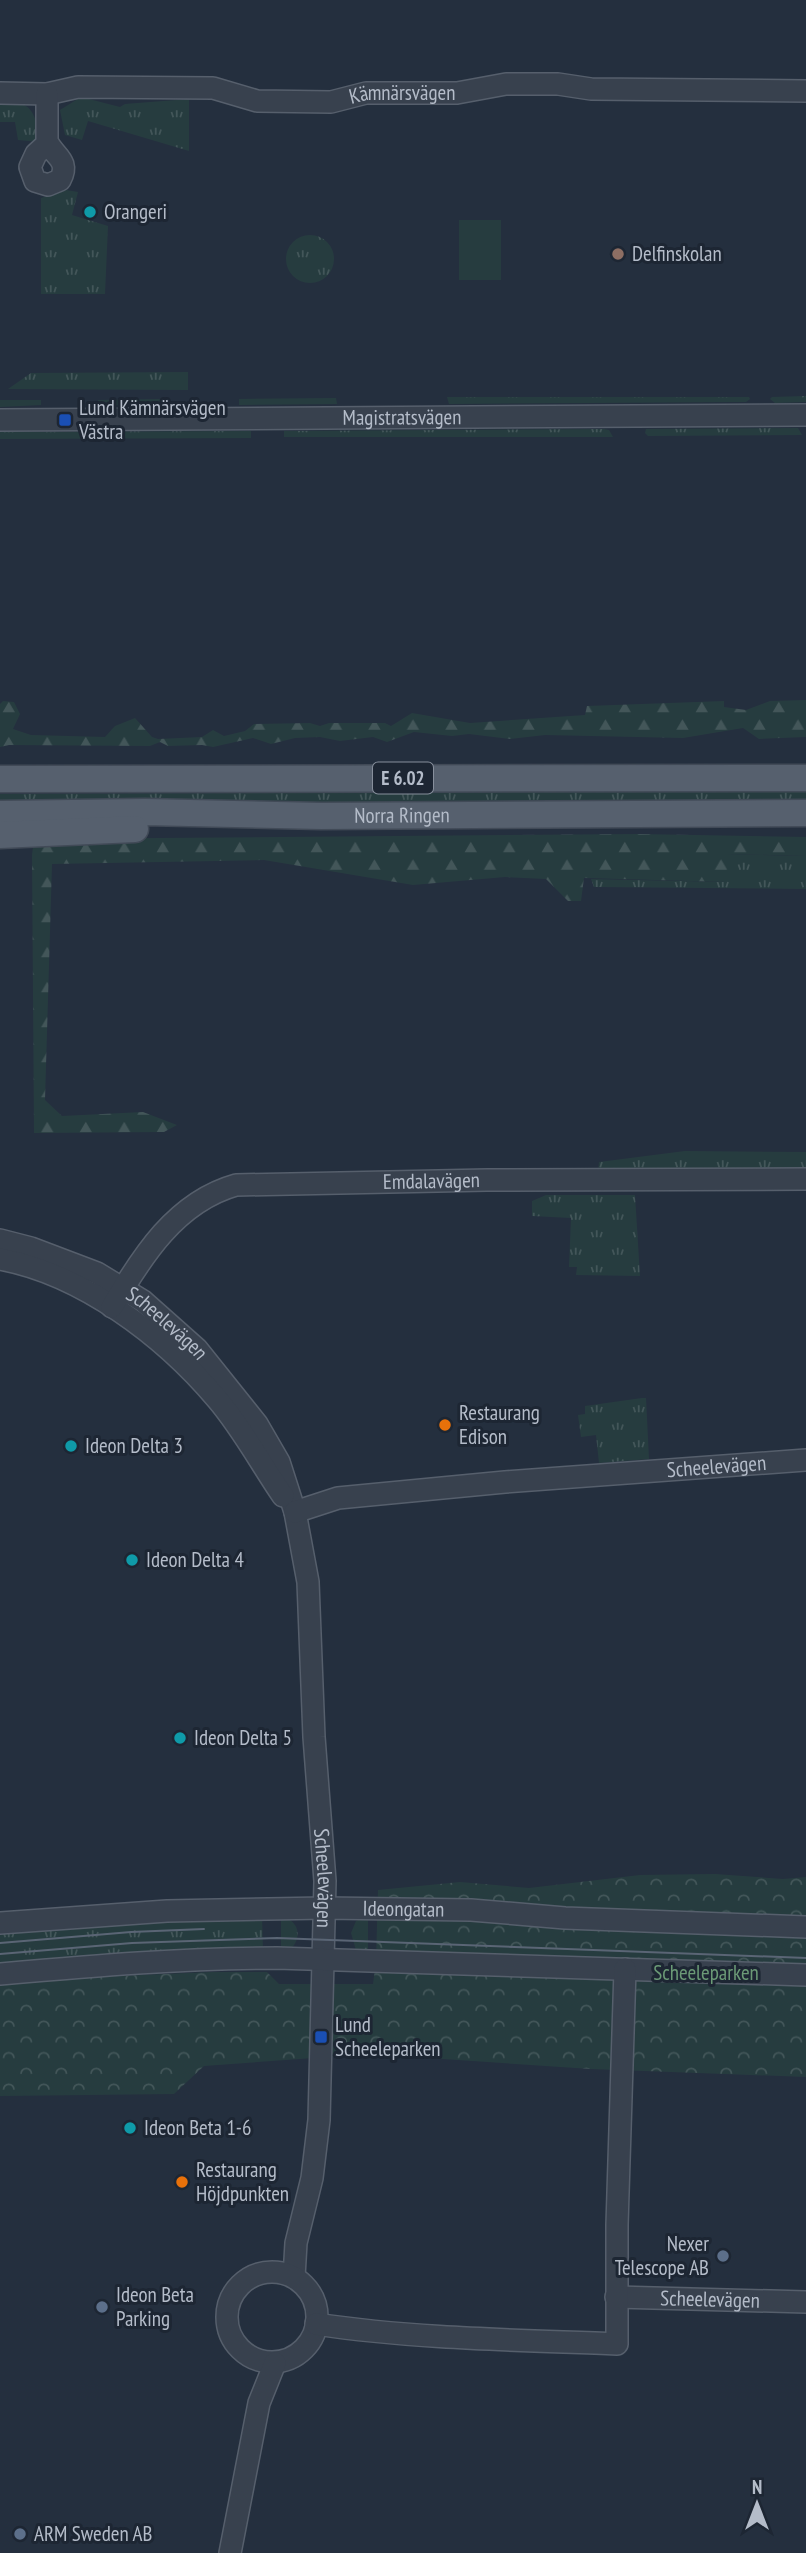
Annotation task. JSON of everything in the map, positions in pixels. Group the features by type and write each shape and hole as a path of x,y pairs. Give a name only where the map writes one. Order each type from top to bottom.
{"main road":[{"name":"Norra Ringen","path":"0,779 806,778"},
{"name":"Norra Ringen","path":"0,814 145,812 321,816 806,813"},
{"path":"0,835 74,833 321,816"}],"street":[{"name":"Kämnärsvägen","path":"0,93 47,94 78,88 213,88 257,101 331,102 366,93 457,93 506,84 558,84 591,89 806,91"},
{"path":"47,94 47,141"},
{"name":"Magistratsvägen","path":"0,420 806,415"},
{"name":"Emdalavägen","path":"112,1307 157,1240 181,1213 199,1200 236,1185 487,1180 806,1179"},
{"name":"Scheelevägen","path":"0,1240 86,1267 143,1301 197,1349 257,1424 279,1462 295,1512 308,1582 314,1737 325,1870 325,1960 319,2120 312,2178 296,2244 285,2275"},
{"name":"Scheelevägen","path":"0,1259 34,1267 75,1286 112,1307 161,1342 218,1400 295,1512"},
{"name":"Scheelevägen","path":"295,1512 338,1498 505,1482 806,1460"},
{"name":"Ideongatan","path":"0,1923 167,1911 325,1908 471,1910 565,1918 806,1927"},
{"path":"0,1974 202,1958 277,1958 806,1975"},
{"path":"316,2324 446,2337 617,2344 625,1969"},
{"path":"263,2273 285,2275 306,2286 316,2300 316,2324 308,2344 292,2359 265,2361 240,2348 232,2337 228,2323 231,2299 244,2282 263,2273"},
{"name":"Scheelevägen","path":"616,2297 806,2302"},
{"path":"230,2553 265,2361"}],"green space":[{"path":"81,97 120,107 125,104 189,99 189,151 88,121 82,140 65,135 60,110"},
{"path":"19,104 28,108 36,122 40,142 18,140 15,122 0,122 0,105"},
{"path":"66,190 78,192 72,215 108,226 105,294 41,294 41,198"},
{"path":"459,220 501,220 501,280 459,280"},
{"path":"310,235 319,236 327,242 333,250 333,268 327,276 319,282 310,283 301,282 293,276 287,268 286,259 287,250 293,242 301,236"},
{"path":"188,372 188,390 8,389 31,373"},
{"path":"806,396 806,402 775,403 770,399 772,397"},
{"path":"447,397 750,399 746,402 449,404"},
{"path":"336,398 337,404 239,405 239,399"},
{"path":"162,399 162,405 98,405 98,400"},
{"path":"0,400 41,400 41,405 0,407"},
{"path":"798,428 802,435 648,436 645,433 646,429"},
{"path":"609,430 613,437 284,437 284,431"},
{"path":"251,431 251,438 0,439 0,432"},
{"path":"806,700 806,737 759,739 743,728 683,738 545,735 510,739 414,732 387,742 373,737 340,741 320,737 295,738 271,744 253,738 213,747 168,746 160,742 150,746 0,747 0,704 3,701 14,702 20,714 13,729 31,735 105,737 115,726 135,718 152,737 158,739 202,737 213,730 224,736 245,731 254,724 310,723 320,726 329,723 385,723 391,726 412,713 470,723 585,715 587,706 724,701 724,707 746,710 770,701"},
{"path":"806,791 806,801 0,806 0,794"},
{"path":"638,834 806,837 806,856 728,854 727,882 584,878 581,901 568,901 546,879 505,877 413,885 264,860 52,864 45,1100 62,1116 143,1112 177,1125 164,1132 34,1133 34,839"},
{"path":"727,854 806,856 806,889 594,887 591,879 726,882"},
{"path":"685,1151 806,1152 806,1168 686,1168 598,1172 599,1162"},
{"path":"546,1195 635,1195 640,1276 576,1275 577,1267 569,1267 571,1218 532,1216 532,1201"},
{"path":"646,1398 649,1459 599,1463 596,1435 581,1437 578,1415 585,1414 585,1406"},
{"name":"Scheeleparken","path":"715,1874 783,1879 806,1877 806,2077 591,2069 369,2054 204,2066 174,2094 0,2096 0,1981 267,1972 279,1984 373,1984 378,1890 460,1882 529,1888 640,1875"},
{"path":"262,1916 263,1951 0,1969 0,1930"},
{"path":"281,1916 294,1924 298,1933 292,1948 281,1952"},
{"path":"368,1917 368,1954 356,1950 351,1933 356,1921"}],"tram line":[{"path":"0,1943 204,1929"},
{"path":"0,1954 132,1943 277,1938 806,1958"}],"place":[{"name":"Orangeri","path":"90,212"},
{"name":"Delfinskolan","path":"618,254"},
{"name":"Lund Kämnärsvägen Västra","path":"65,420"},
{"name":"Restaurang Edison","path":"445,1425"},
{"name":"Ideon Delta 3","path":"71,1446"},
{"name":"Ideon Delta 4","path":"132,1560"},
{"name":"Ideon Delta 5","path":"180,1738"},
{"name":"Lund Scheeleparken","path":"321,2037"},
{"name":"Ideon Beta 1-6","path":"130,2128"},
{"name":"Restaurang Höjdpunkten","path":"182,2182"},
{"name":"Nexer Telescope AB","path":"723,2256"},
{"name":"Ideon Beta Parking","path":"102,2307"},
{"name":"ARM Sweden AB","path":"20,2534"}]}
